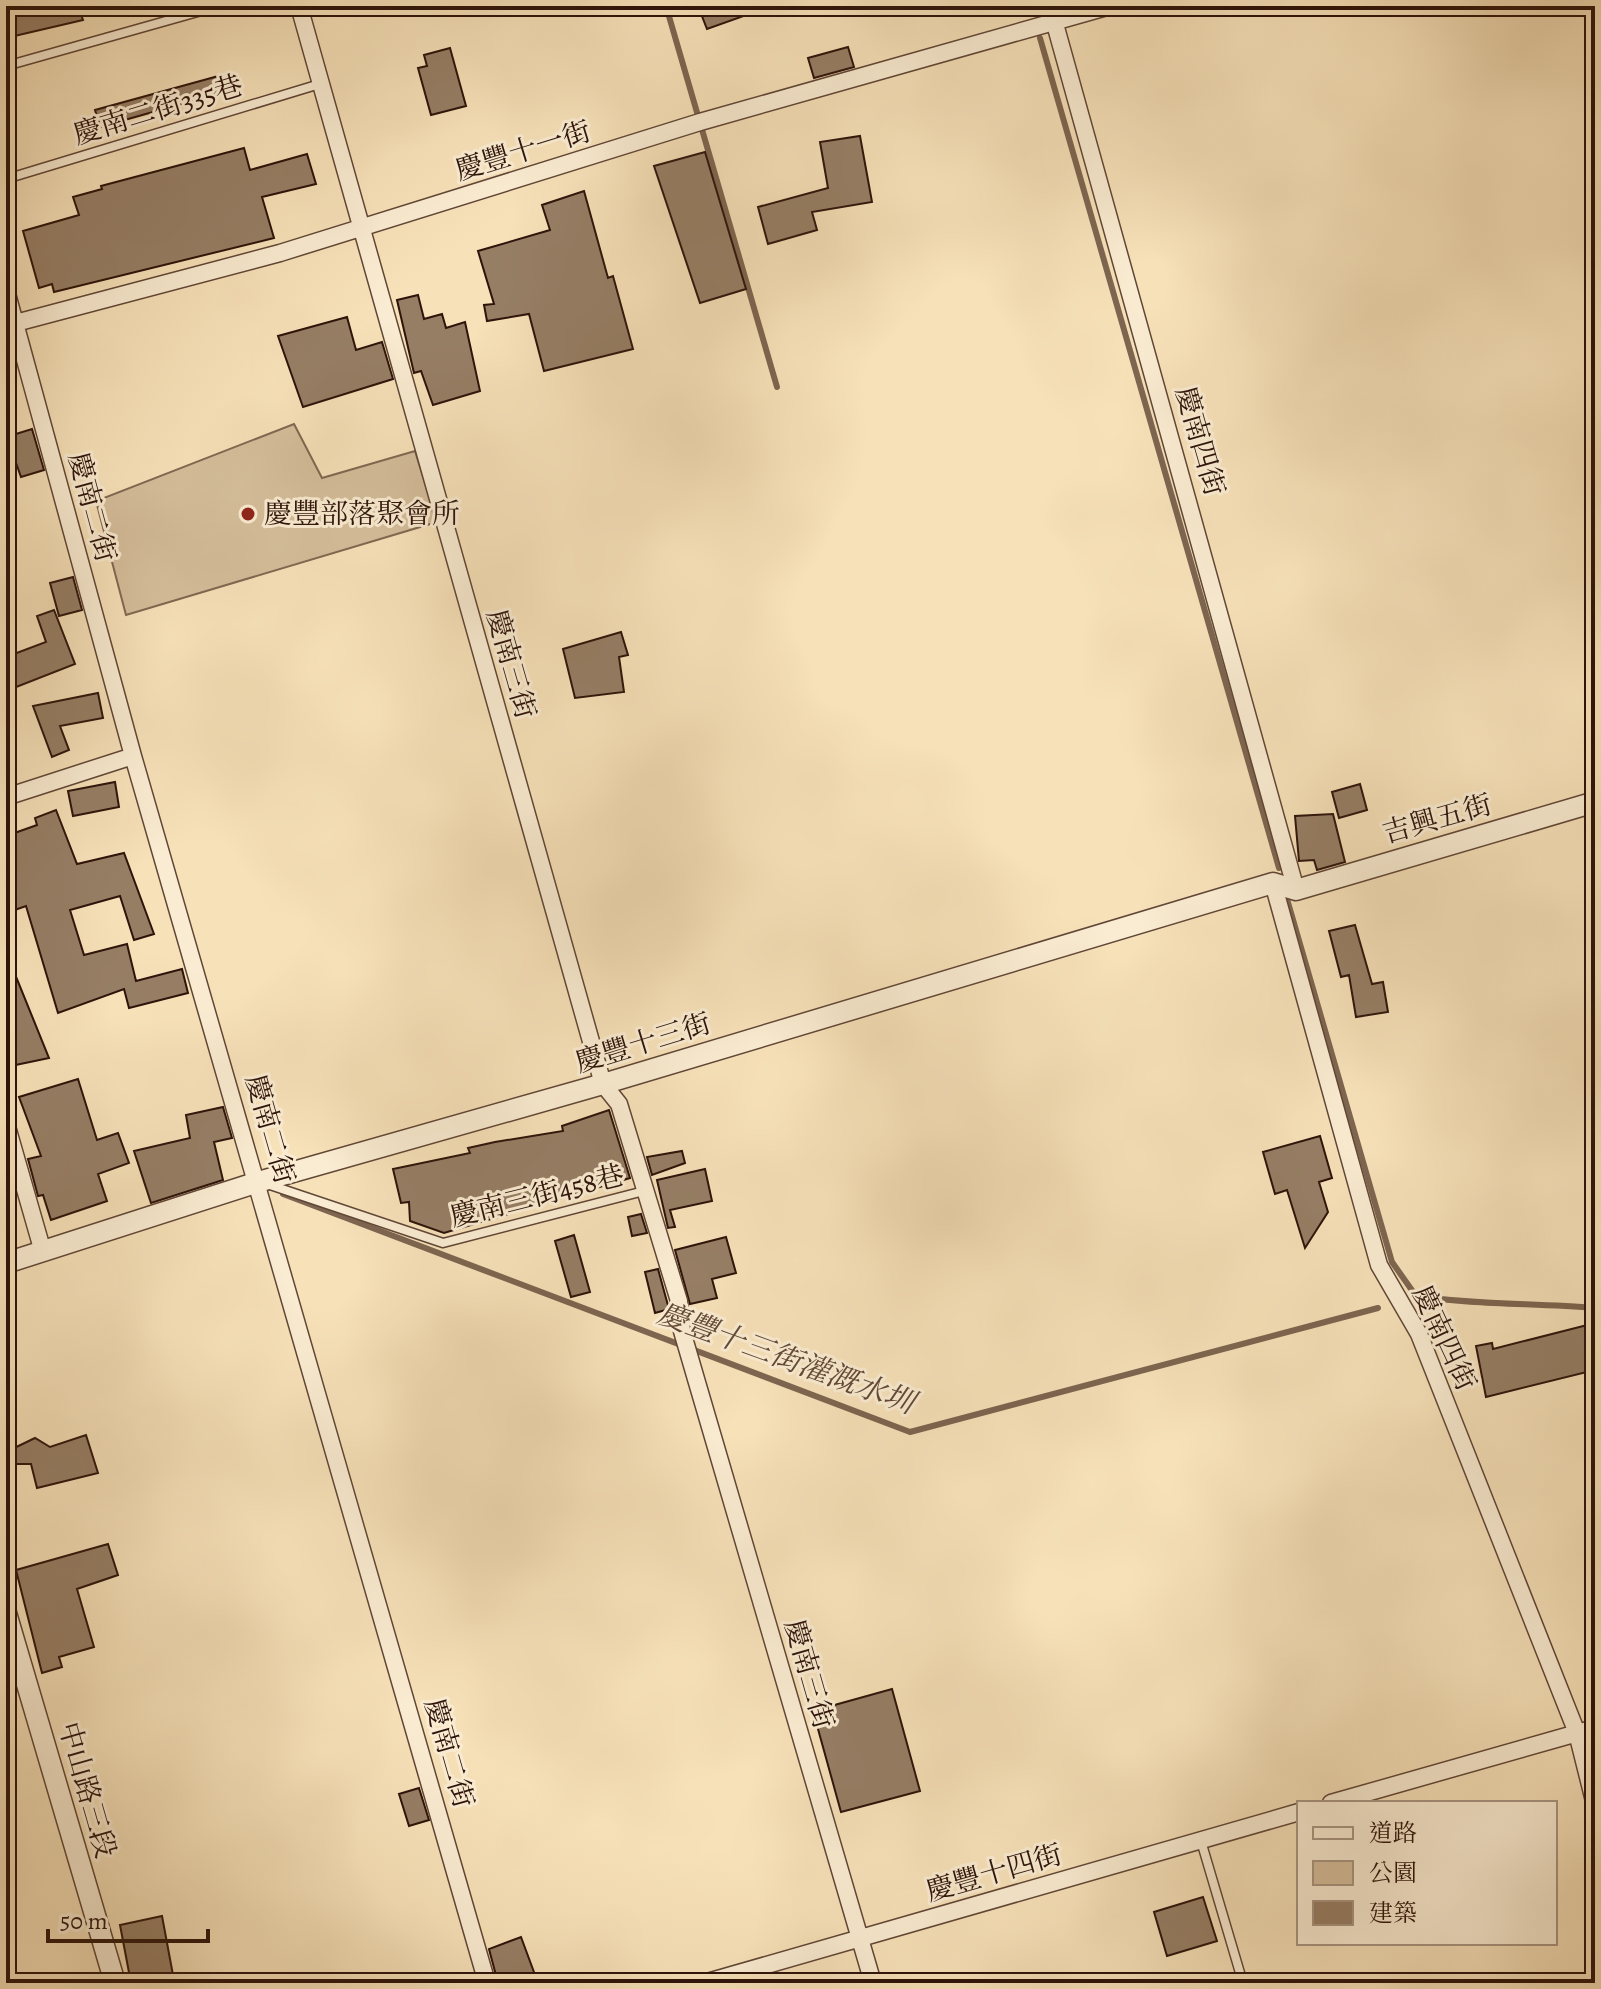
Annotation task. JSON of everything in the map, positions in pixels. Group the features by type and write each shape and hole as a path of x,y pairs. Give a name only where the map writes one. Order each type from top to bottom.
{"street":[{"name":"慶南三街","path":"299,6 324,83 360,229 603,1084 619,1104 679,1301 682,1331 873,1983"},
{"name":"慶南四街","path":"1050,6 1296,890"},
{"name":"慶豐十一街","path":"11,324 360,229 700,122 1110,6"},
{"name":"慶南二街","path":"6,290 11,324 133,756 487,1983"},
{"path":"6,797 133,756"},
{"name":"吉興五街","path":"1296,890 1595,802"},
{"name":"慶南四街","path":"1273,883 1379,1265 1419,1334 1577,1733 1595,1805"},
{"path":"1273,883 1296,890"},
{"name":"慶豐十三街","path":"6,1263 258,1182 603,1084 1273,883"},
{"path":"6,1123 43,1252"},
{"name":"中山路三段","path":"6,1613 115,1983"},
{"path":"1338,1801 1595,1728"},
{"name":"慶豐十四街","path":"704,1983 1297,1813"}],"lane":[{"path":"6,66 219,6"},
{"name":"慶南二街335巷","path":"6,179 324,83"},
{"name":"慶南三街458巷","path":"258,1182 443,1243 644,1191"},
{"path":"1201,1840 1243,1983"}],"green space":[{"path":"294,424 322,478 415,451 437,522 126,615 96,501"}],"building":[{"path":"6,6 78,6 83,20 6,38"},
{"path":"698,6 765,6 766,8 707,29"},
{"path":"848,47 854,67 814,78 808,58"},
{"path":"450,48 466,106 431,115 418,68 427,66 424,55"},
{"path":"222,75 227,91 100,127 95,110"},
{"path":"860,136 872,202 812,212 817,230 768,244 758,207 828,188 820,142"},
{"path":"244,148 250,170 307,154 316,184 262,197 274,238 54,292 52,284 39,288 23,231 79,215 73,197 102,189 101,186"},
{"path":"705,152 746,289 700,303 654,166"},
{"path":"584,191 608,278 613,276 633,349 544,371 529,314 487,321 484,305 494,304 478,251 550,230 542,205"},
{"path":"418,295 424,319 442,314 446,328 465,322 480,391 433,405 421,371 414,373 397,300"},
{"path":"347,317 356,350 382,342 393,379 303,407 278,336"},
{"path":"32,429 44,470 21,477 16,463 6,465 6,437"},
{"path":"73,577 82,610 59,616 50,583"},
{"path":"54,610 75,664 6,691 6,657 46,642 37,616"},
{"path":"621,632 628,655 619,657 624,692 575,698 563,649"},
{"path":"98,693 103,718 60,726 69,750 52,757 33,706"},
{"path":"115,782 119,807 73,816 68,791"},
{"path":"1360,784 1367,810 1339,818 1332,792"},
{"path":"56,810 77,864 124,853 154,934 134,940 120,896 70,910 84,955 127,944 136,981 182,969 188,993 129,1008 124,989 58,1013 26,906 6,913 6,836 37,825 35,818"},
{"path":"1333,814 1345,862 1317,870 1314,860 1299,861 1295,816"},
{"path":"1355,925 1372,984 1383,982 1388,1012 1356,1017 1349,975 1341,977 1329,931"},
{"path":"6,952 49,1058 6,1067"},
{"path":"78,1079 97,1140 118,1133 129,1163 98,1174 107,1201 51,1220 43,1195 38,1196 28,1159 41,1156 19,1097"},
{"path":"223,1107 232,1138 214,1142 223,1180 151,1203 134,1151 190,1138 186,1115"},
{"path":"609,1110 630,1178 444,1233 410,1221 409,1202 401,1203 393,1169 470,1153 468,1148 563,1131 562,1126"},
{"path":"1320,1136 1332,1178 1319,1182 1328,1212 1305,1248 1287,1190 1275,1194 1263,1152"},
{"path":"682,1151 685,1163 652,1175 647,1157"},
{"path":"705,1169 712,1201 670,1210 675,1227 668,1228 657,1180"},
{"path":"641,1214 647,1233 632,1236 628,1217"},
{"path":"574,1235 590,1292 571,1297 555,1241"},
{"path":"726,1237 736,1273 712,1279 717,1298 690,1304 675,1250"},
{"path":"658,1269 669,1309 655,1313 645,1272"},
{"path":"1595,1323 1595,1370 1486,1397 1476,1346 1492,1343 1493,1349"},
{"path":"86,1435 98,1473 37,1488 31,1464 6,1464 6,1452 35,1438 50,1447"},
{"path":"108,1544 118,1575 77,1589 94,1647 59,1657 62,1667 42,1673 16,1570"},
{"path":"892,1689 920,1791 841,1812 813,1711"},
{"path":"419,1788 429,1820 409,1826 399,1794"},
{"path":"1203,1897 1217,1941 1167,1956 1154,1912"},
{"path":"162,1916 173,1975 131,1983 120,1925"},
{"path":"521,1937 538,1983 498,1983 489,1949"}],"waterway":[{"path":"666,6 777,387"},
{"path":"1040,38 1279,868"},
{"path":"1287,899 1392,1262 1416,1296 1595,1308"},
{"name":"慶豐十三街灌溉水圳","path":"283,1194 910,1432 1378,1308"}],"place":[{"name":"慶豐部落聚會所","path":"248,514"}]}
